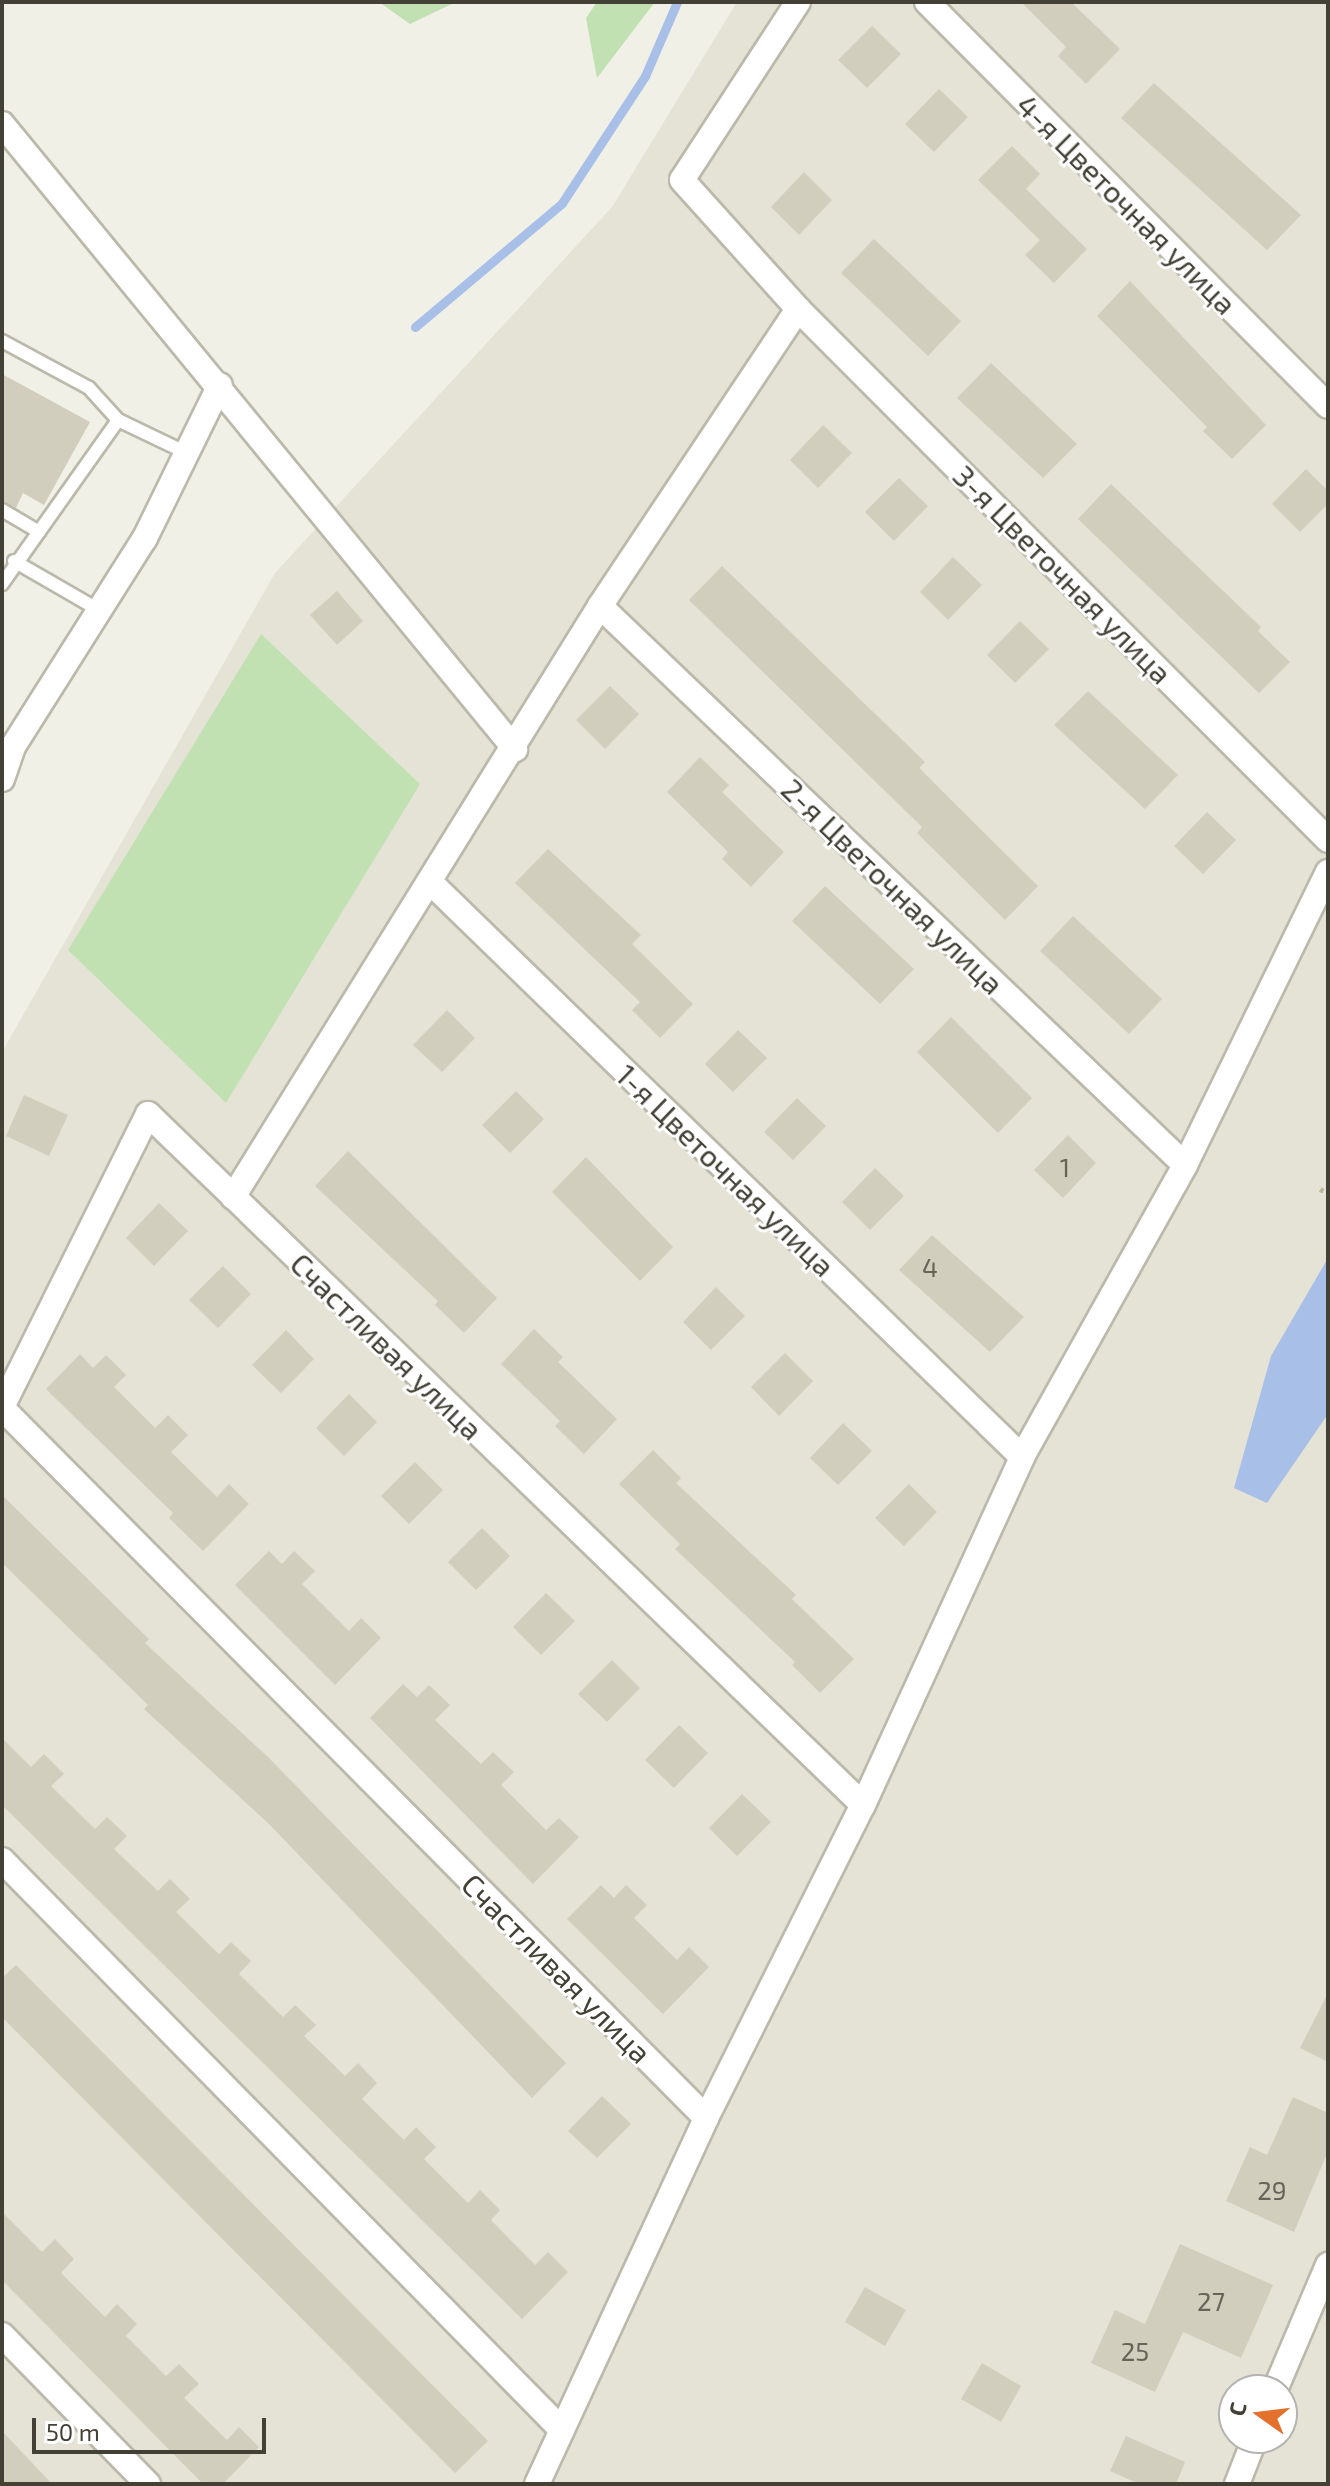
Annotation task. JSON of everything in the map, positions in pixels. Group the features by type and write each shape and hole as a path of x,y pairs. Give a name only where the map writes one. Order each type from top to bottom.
{"street":[{"name":"3-я Цветочная улица","path":"798,2 682,180 798,309 1328,840"},
{"name":"4-я Цветочная улица","path":"927,2 1328,406"},
{"path":"2,124 220,385 515,749"},
{"path":"233,1197 515,749 600,606 798,309"},
{"path":"2,779 14,745 145,538 220,385"},
{"name":"2-я Цветочная улица","path":"600,606 1185,1165"},
{"path":"537,2484 706,2118 863,1805 1022,1457 1185,1165 1328,872"},
{"name":"1-я Цветочная улица","path":"431,883 1022,1457"},
{"name":"Счастливая улица","path":"706,2118 2,1408 148,1114 863,1805"},
{"path":"2,1860 562,2430"},
{"path":"1282,2374 1328,2265"},
{"path":"2,2335 148,2484"},
{"path":"1237,2484 1249,2454"}],"lane":[{"path":"2,341 89,388 118,420 187,453"},
{"path":"2,584 14,561 39,532 118,420"},
{"path":"2,510 39,532"},
{"path":"14,561 99,610"}],"path":[{"path":"1320,1189 1328,1193"}],"shaded area":[{"path":"737,2 1328,2 1328,2484 2,2484 2,1052 275,573 612,207"}],"green space":[{"path":"379,2 456,2 410,24"},
{"path":"597,2 655,2 597,78 586,18"},
{"path":"261,634 420,784 226,1103 68,950"}],"water":[{"path":"1328,1258 1328,1414 1267,1503 1234,1488 1271,1356"}],"building":[{"path":"1021,2 1071,2 1120,49 1086,84 1058,56 1066,47"},
{"path":"872,26 901,54 867,88 838,60"},
{"path":"1154,83 1301,215 1267,250 1121,118"},
{"path":"939,89 968,117 934,152 905,124"},
{"path":"1012,146 1040,174 1026,189 1087,249 1054,283 1025,255 1040,240 978,180"},
{"path":"804,172 832,200 799,235 771,207"},
{"path":"874,239 961,321 928,356 841,273"},
{"path":"1130,281 1266,425 1232,459 1203,431 1207,427 1097,316"},
{"path":"991,363 1077,444 1043,478 957,398"},
{"path":"2,374 90,422 44,505 23,493 16,508 2,501"},
{"path":"823,425 852,453 818,488 790,460"},
{"path":"1306,469 1328,491 1328,504 1300,532 1272,504"},
{"path":"899,478 928,506 894,541 865,512"},
{"path":"1111,484 1261,627 1258,631 1290,662 1259,693 1078,519"},
{"path":"953,557 982,585 948,620 920,592"},
{"path":"722,566 925,762 919,768 1038,886 1005,920 917,833 922,827 689,600"},
{"path":"337,591 363,621 337,645 310,615"},
{"path":"1020,621 1049,649 1015,683 987,655"},
{"path":"610,686 639,714 605,749 576,720"},
{"path":"1088,691 1178,775 1145,809 1054,725"},
{"path":"700,757 729,785 722,792 784,852 751,887 722,859 728,852 667,792"},
{"path":"1207,812 1236,840 1203,874 1174,846"},
{"path":"548,849 641,935 632,944 693,1004 660,1038 632,1010 640,1002 515,883"},
{"path":"825,886 914,969 880,1004 792,921"},
{"path":"1073,916 1162,999 1129,1034 1040,951"},
{"path":"447,1010 475,1038 442,1072 413,1045"},
{"path":"951,1017 1032,1098 998,1133 917,1052"},
{"path":"738,1030 767,1058 733,1092 705,1064"},
{"path":"516,1091 544,1119 510,1153 482,1125"},
{"path":"24,1095 68,1115 49,1156 6,1136"},
{"path":"797,1098 826,1126 793,1160 764,1132"},
{"path":"1068,1135 1096,1163 1063,1198 1034,1170"},
{"path":"348,1151 497,1298 464,1333 435,1305 438,1301 315,1186"},
{"path":"586,1157 673,1247 640,1281 552,1192"},
{"path":"875,1168 904,1196 870,1230 842,1202"},
{"path":"159,1203 188,1231 154,1266 126,1238"},
{"path":"932,1235 1024,1317 990,1352 899,1270"},
{"path":"223,1266 251,1294 218,1328 189,1300"},
{"path":"716,1287 745,1316 711,1350 683,1322"},
{"path":"534,1329 563,1357 558,1362 617,1419 584,1454 555,1426 560,1421 501,1364"},
{"path":"286,1330 314,1359 281,1393 252,1365"},
{"path":"785,1353 813,1381 779,1416 751,1387"},
{"path":"80,1354 93,1368 106,1355 126,1375 114,1387 155,1428 168,1415 188,1435 171,1452 217,1497 229,1484 249,1504 203,1551 169,1518 173,1513 46,1389"},
{"path":"349,1394 377,1422 344,1456 316,1428"},
{"path":"843,1423 872,1451 838,1485 810,1458"},
{"path":"653,1450 681,1478 676,1483 796,1595 792,1599 854,1659 820,1693 792,1665 795,1662 675,1549 680,1544 619,1484"},
{"path":"415,1462 443,1490 409,1524 381,1496"},
{"path":"909,1484 937,1512 904,1546 875,1518"},
{"path":"2,1495 149,1639 145,1643 269,1758 566,2063 532,2098 269,1824 144,1709 148,1705 2,1563"},
{"path":"482,1528 510,1556 476,1590 448,1562"},
{"path":"269,1551 282,1564 294,1551 315,1571 302,1584 349,1631 361,1618 381,1638 335,1685 235,1585"},
{"path":"546,1593 575,1621 541,1655 513,1627"},
{"path":"612,1660 640,1688 607,1722 578,1694"},
{"path":"403,1684 417,1697 429,1685 450,1705 435,1720 481,1764 493,1752 514,1772 501,1785 546,1830 559,1818 579,1837 533,1884 370,1718"},
{"path":"679,1725 708,1753 674,1788 645,1760"},
{"path":"2,1738 31,1767 44,1754 64,1774 51,1786 95,1829 107,1817 127,1836 114,1849 158,1891 170,1879 190,1899 176,1912 219,1954 231,1942 251,1961 239,1974 283,2017 295,2005 316,2025 304,2036 345,2076 358,2063 377,2083 362,2099 404,2140 416,2127 436,2147 424,2159 468,2203 480,2190 500,2210 491,2220 535,2265 548,2252 568,2272 522,2319 2,1805"},
{"path":"742,1794 771,1822 737,1856 709,1828"},
{"path":"601,1885 614,1898 626,1885 647,1905 634,1918 677,1960 689,1947 709,1967 663,2014 567,1919"},
{"path":"16,1965 488,2441 455,2473 2,2017 2,1978"},
{"path":"1328,1993 1328,2062 1300,2048"},
{"path":"602,2096 631,2124 597,2158 568,2131"},
{"path":"1293,2097 1328,2113 1328,2151 1294,2232 1226,2201 1250,2147 1267,2155"},
{"path":"2,2212 42,2252 55,2239 74,2259 61,2273 105,2317 117,2304 137,2324 126,2336 166,2376 179,2364 199,2384 184,2398 227,2440 239,2427 259,2447 223,2484 203,2484 2,2280"},
{"path":"1180,2244 1273,2285 1241,2358 1183,2332 1155,2392 1091,2363 1115,2310 1145,2324"},
{"path":"865,2287 906,2310 885,2346 845,2322"},
{"path":"982,2363 1021,2386 1001,2422 961,2399"},
{"path":"2,2431 52,2484 2,2484"},
{"path":"1126,2436 1185,2462 1176,2484 1139,2484 1110,2471"}],"waterway":[{"path":"415,327 562,203 645,76 677,2"}]}
